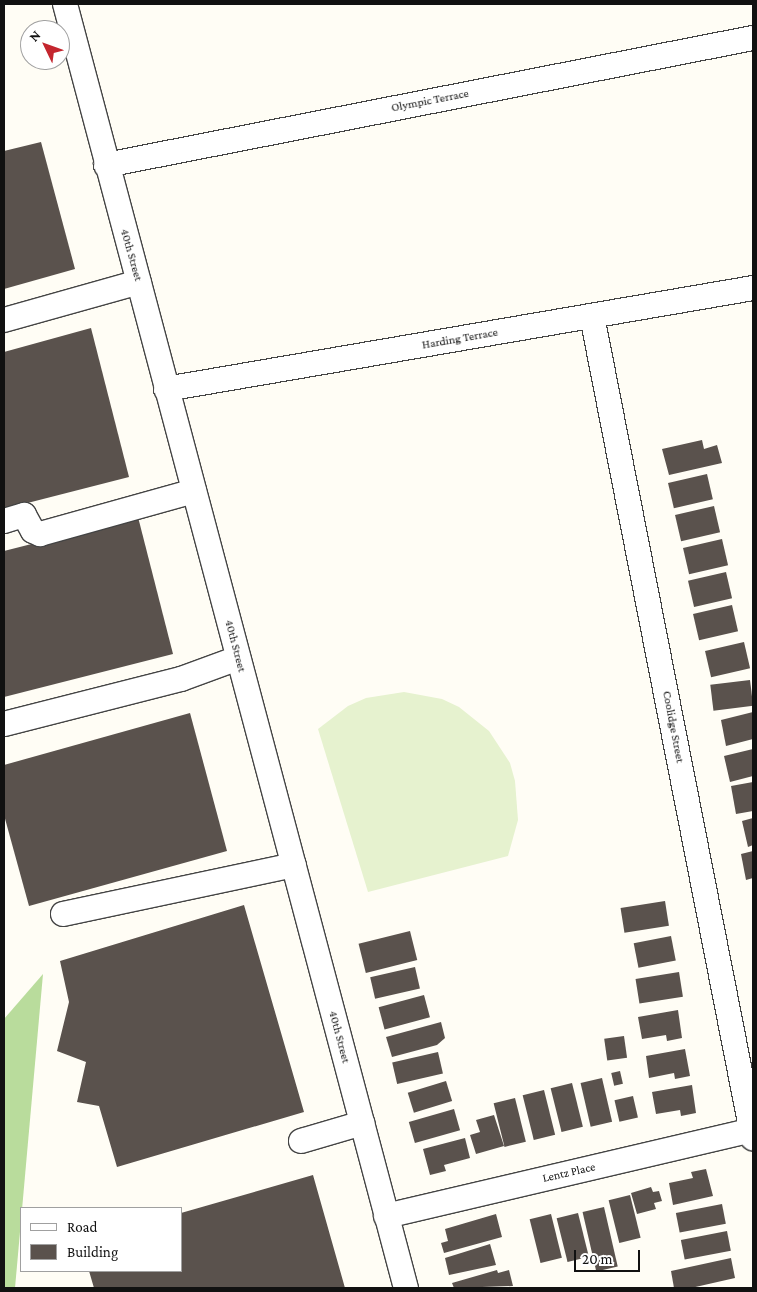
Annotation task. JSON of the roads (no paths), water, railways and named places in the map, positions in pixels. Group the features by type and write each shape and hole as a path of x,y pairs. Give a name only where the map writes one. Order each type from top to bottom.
{"street":[{"name":"40th Street","path":"65,4 406,1288"},
{"name":"Olympic Terrace","path":"106,164 753,38"},
{"path":"4,320 139,282"},
{"name":"Harding Terrace","path":"166,389 753,288"},
{"name":"Coolidge Street","path":"592,316 752,1134"},
{"path":"4,522 24,515 33,531 40,534 194,491"},
{"path":"4,724 181,679 238,658"},
{"path":"63,914 294,865"},
{"path":"302,1141 362,1123"},
{"name":"Lentz Place","path":"386,1216 752,1134"}]}
